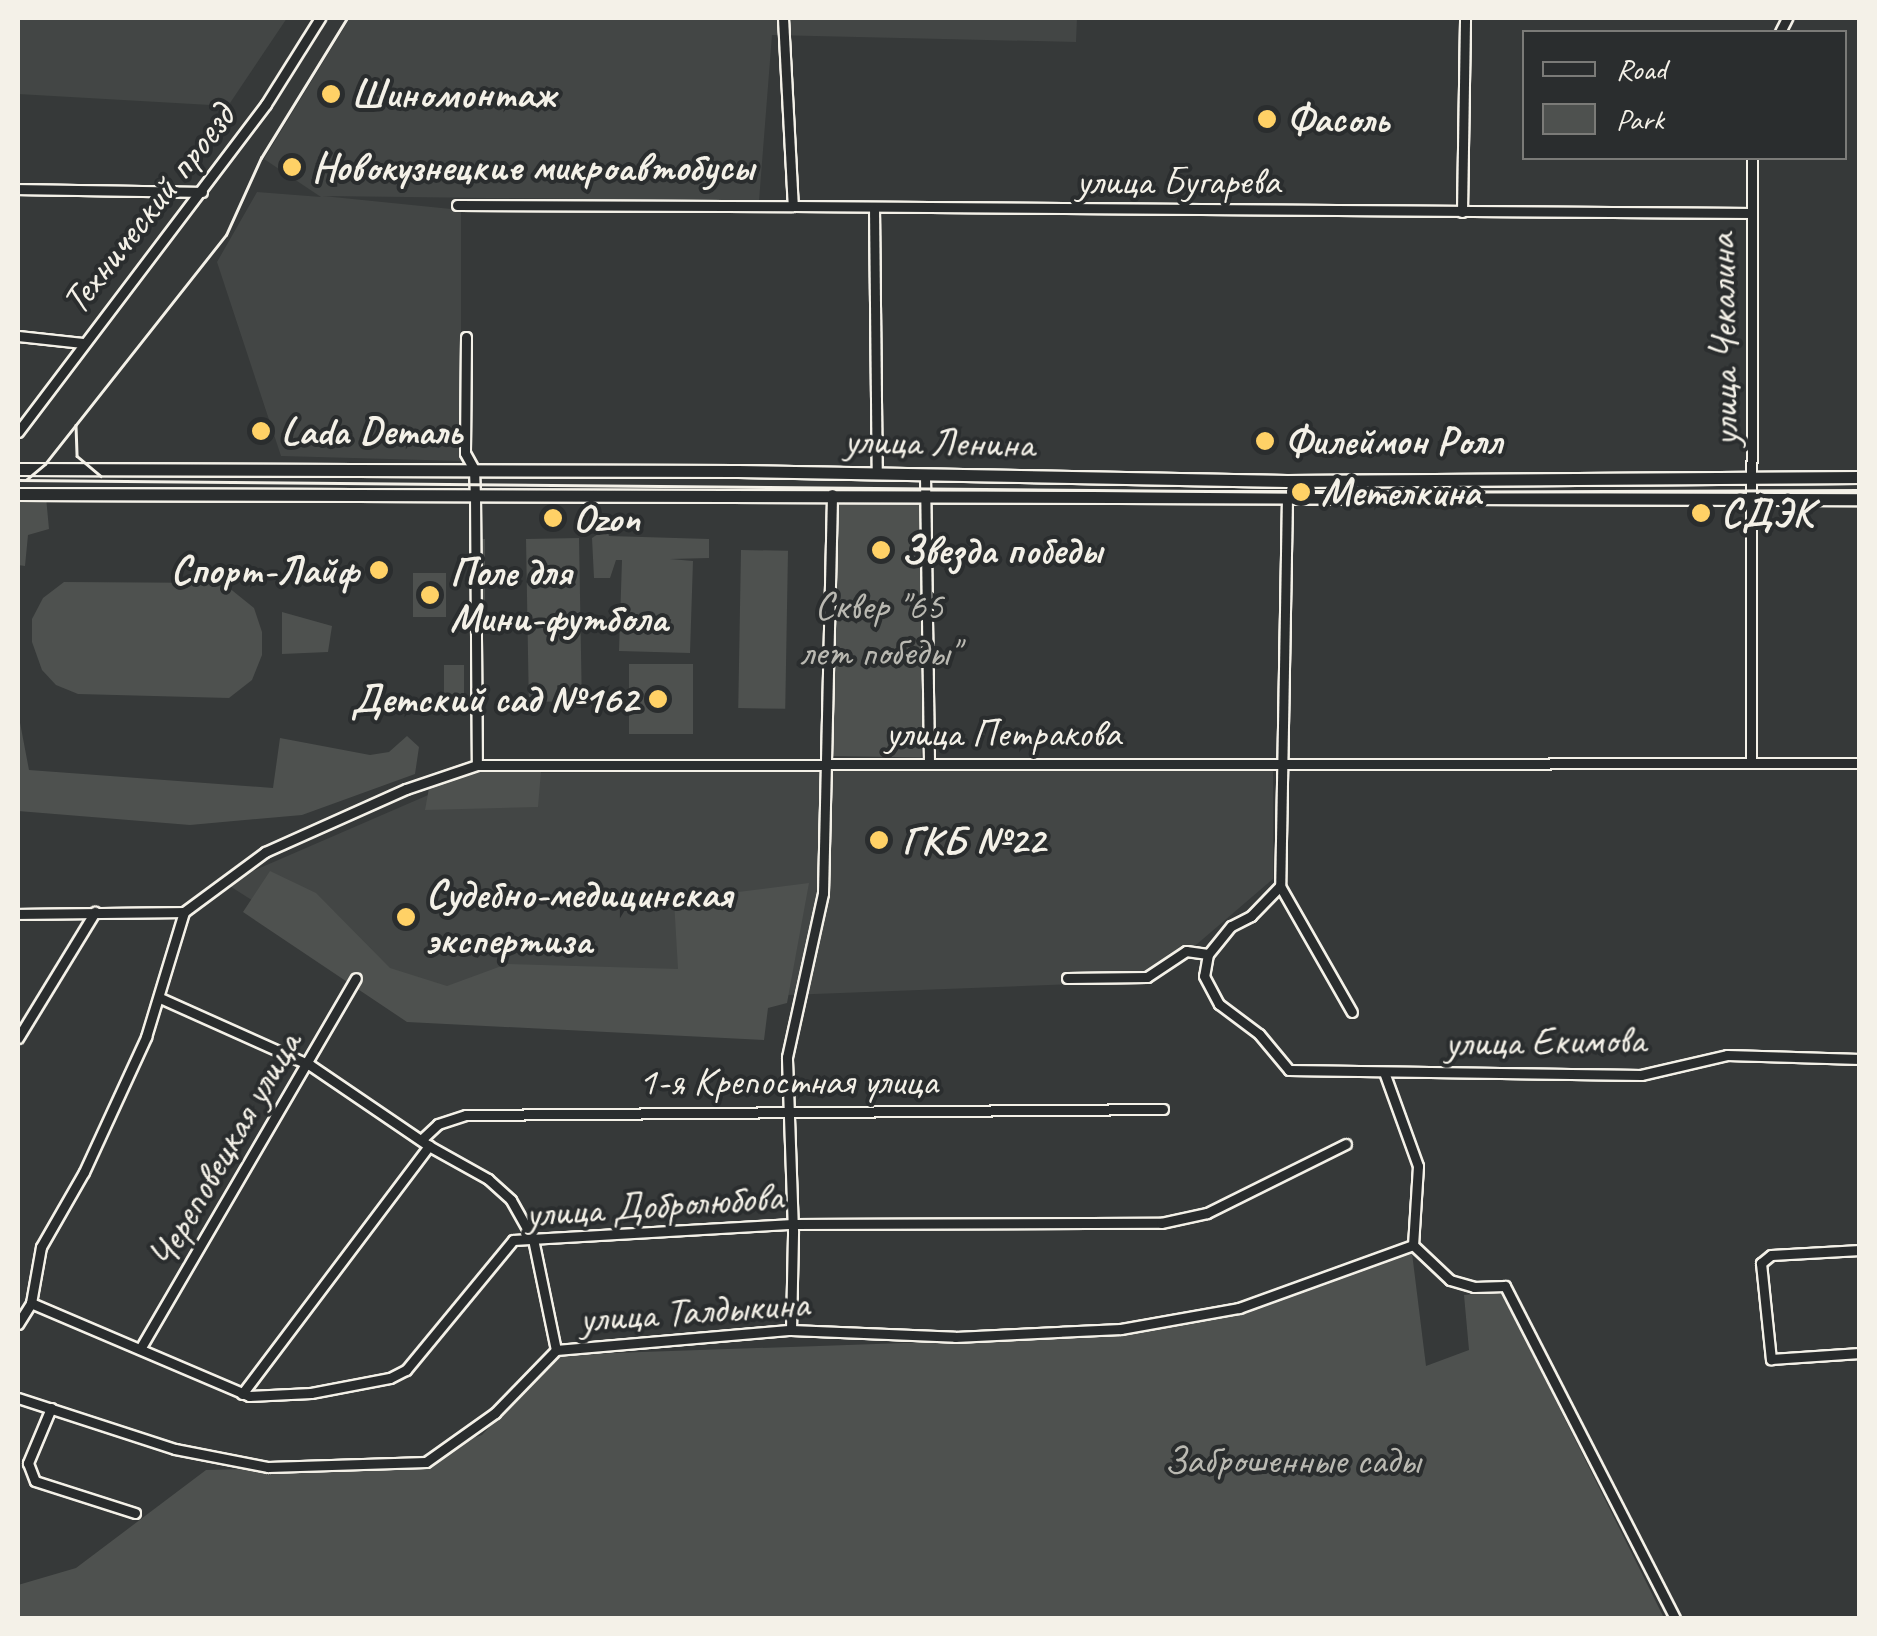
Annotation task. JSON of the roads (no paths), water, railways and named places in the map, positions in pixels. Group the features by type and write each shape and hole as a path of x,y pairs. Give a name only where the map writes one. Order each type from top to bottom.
{"main road":[{"name":"улица Ленина","path":"19,466 1282,480 1860,477"},
{"name":"улица Ленина","path":"18,494 1860,498"}],"street":[{"name":"Технический проезд","path":"18,432 83,342 202,192 266,104 320,18"},
{"path":"783,18 793,206"},
{"path":"1462,212 1465,18"},
{"name":"улица Чекалина","path":"1752,160 1752,762"},
{"path":"18,190 202,192"},
{"name":"улица Бугарева","path":"458,205 1752,213"},
{"path":"874,208 877,473"},
{"path":"18,336 83,342"},
{"path":"466,337 466,453 474,469 475,493 477,765"},
{"path":"926,474 929,764"},
{"path":"791,1330 793,1224 787,1057 824,893 832,494"},
{"path":"1287,498 1280,886 1352,1012"},
{"name":"улица Петракова","path":"184,912 265,852 422,782 477,765 1860,763"},
{"path":"1067,978 1147,977 1186,951 1208,954 1231,926 1251,916 1280,886"},
{"path":"18,1038 95,912"},
{"path":"18,914 184,912 160,998 106,1127 41,1246 31,1303 18,1324"},
{"name":"улица Екимова","path":"1208,954 1204,976 1219,1004 1260,1034 1289,1070 1642,1075 1727,1055 1860,1059"},
{"name":"Череповецкая улица","path":"140,1349 310,1064 356,978"},
{"path":"160,998 310,1064 425,1143 488,1179 511,1200 533,1239 556,1350"},
{"path":"1384,1072 1418,1166 1414,1245 1450,1280 1474,1287 1505,1286 1675,1618"},
{"name":"1-я Крепостная улица","path":"425,1143 438,1124 466,1115 787,1109 798,1113 1164,1109"},
{"path":"242,1394 425,1143"},
{"name":"улица Добролюбова","path":"31,1303 242,1394 311,1393 390,1378 406,1370 513,1240 793,1224 1162,1223 1207,1213 1346,1144"},
{"name":"улица Талдыкина","path":"18,1398 175,1450 268,1467 426,1462 495,1413 556,1350 791,1330 955,1337 1121,1329 1239,1308 1414,1245"},
{"path":"1860,1250 1771,1255 1762,1263 1771,1358 1860,1354"},
{"path":"52,1408 28,1463 35,1481 134,1514"}],"tram line":[{"path":"26,480 45,464 226,235 261,158 347,18"},
{"path":"76,425 77,456 101,476"},
{"path":"18,480 1322,492 1860,490"}],"place":[{"name":"Шиномонтаж","path":"331,94"},
{"name":"Фасоль","path":"1267,119"},
{"name":"Новокузнецкие микроавтобусы","path":"292,167"},
{"name":"Lada Dеталь","path":"261,431"},
{"name":"Филеймон Ролл","path":"1265,441"},
{"name":"Метелкина","path":"1301,492"},
{"name":"СДЭК","path":"1701,513"},
{"name":"Ozon","path":"553,518"},
{"name":"Звезда победы","path":"881,550"},
{"name":"Спорт-Лайф","path":"379,570"},
{"name":"Поле для Мини-футбола","path":"430,595"},
{"name":"Детский сад №162","path":"658,699"},
{"name":"ГКБ №22","path":"879,840"},
{"name":"Судебно-медицинская экспертиза","path":"406,917"}],"park label":[{"name":"Сквер \"65 лет победы\"","path":"879,629"},
{"name":"Заброшенные сады","path":"1292,1460"}]}
